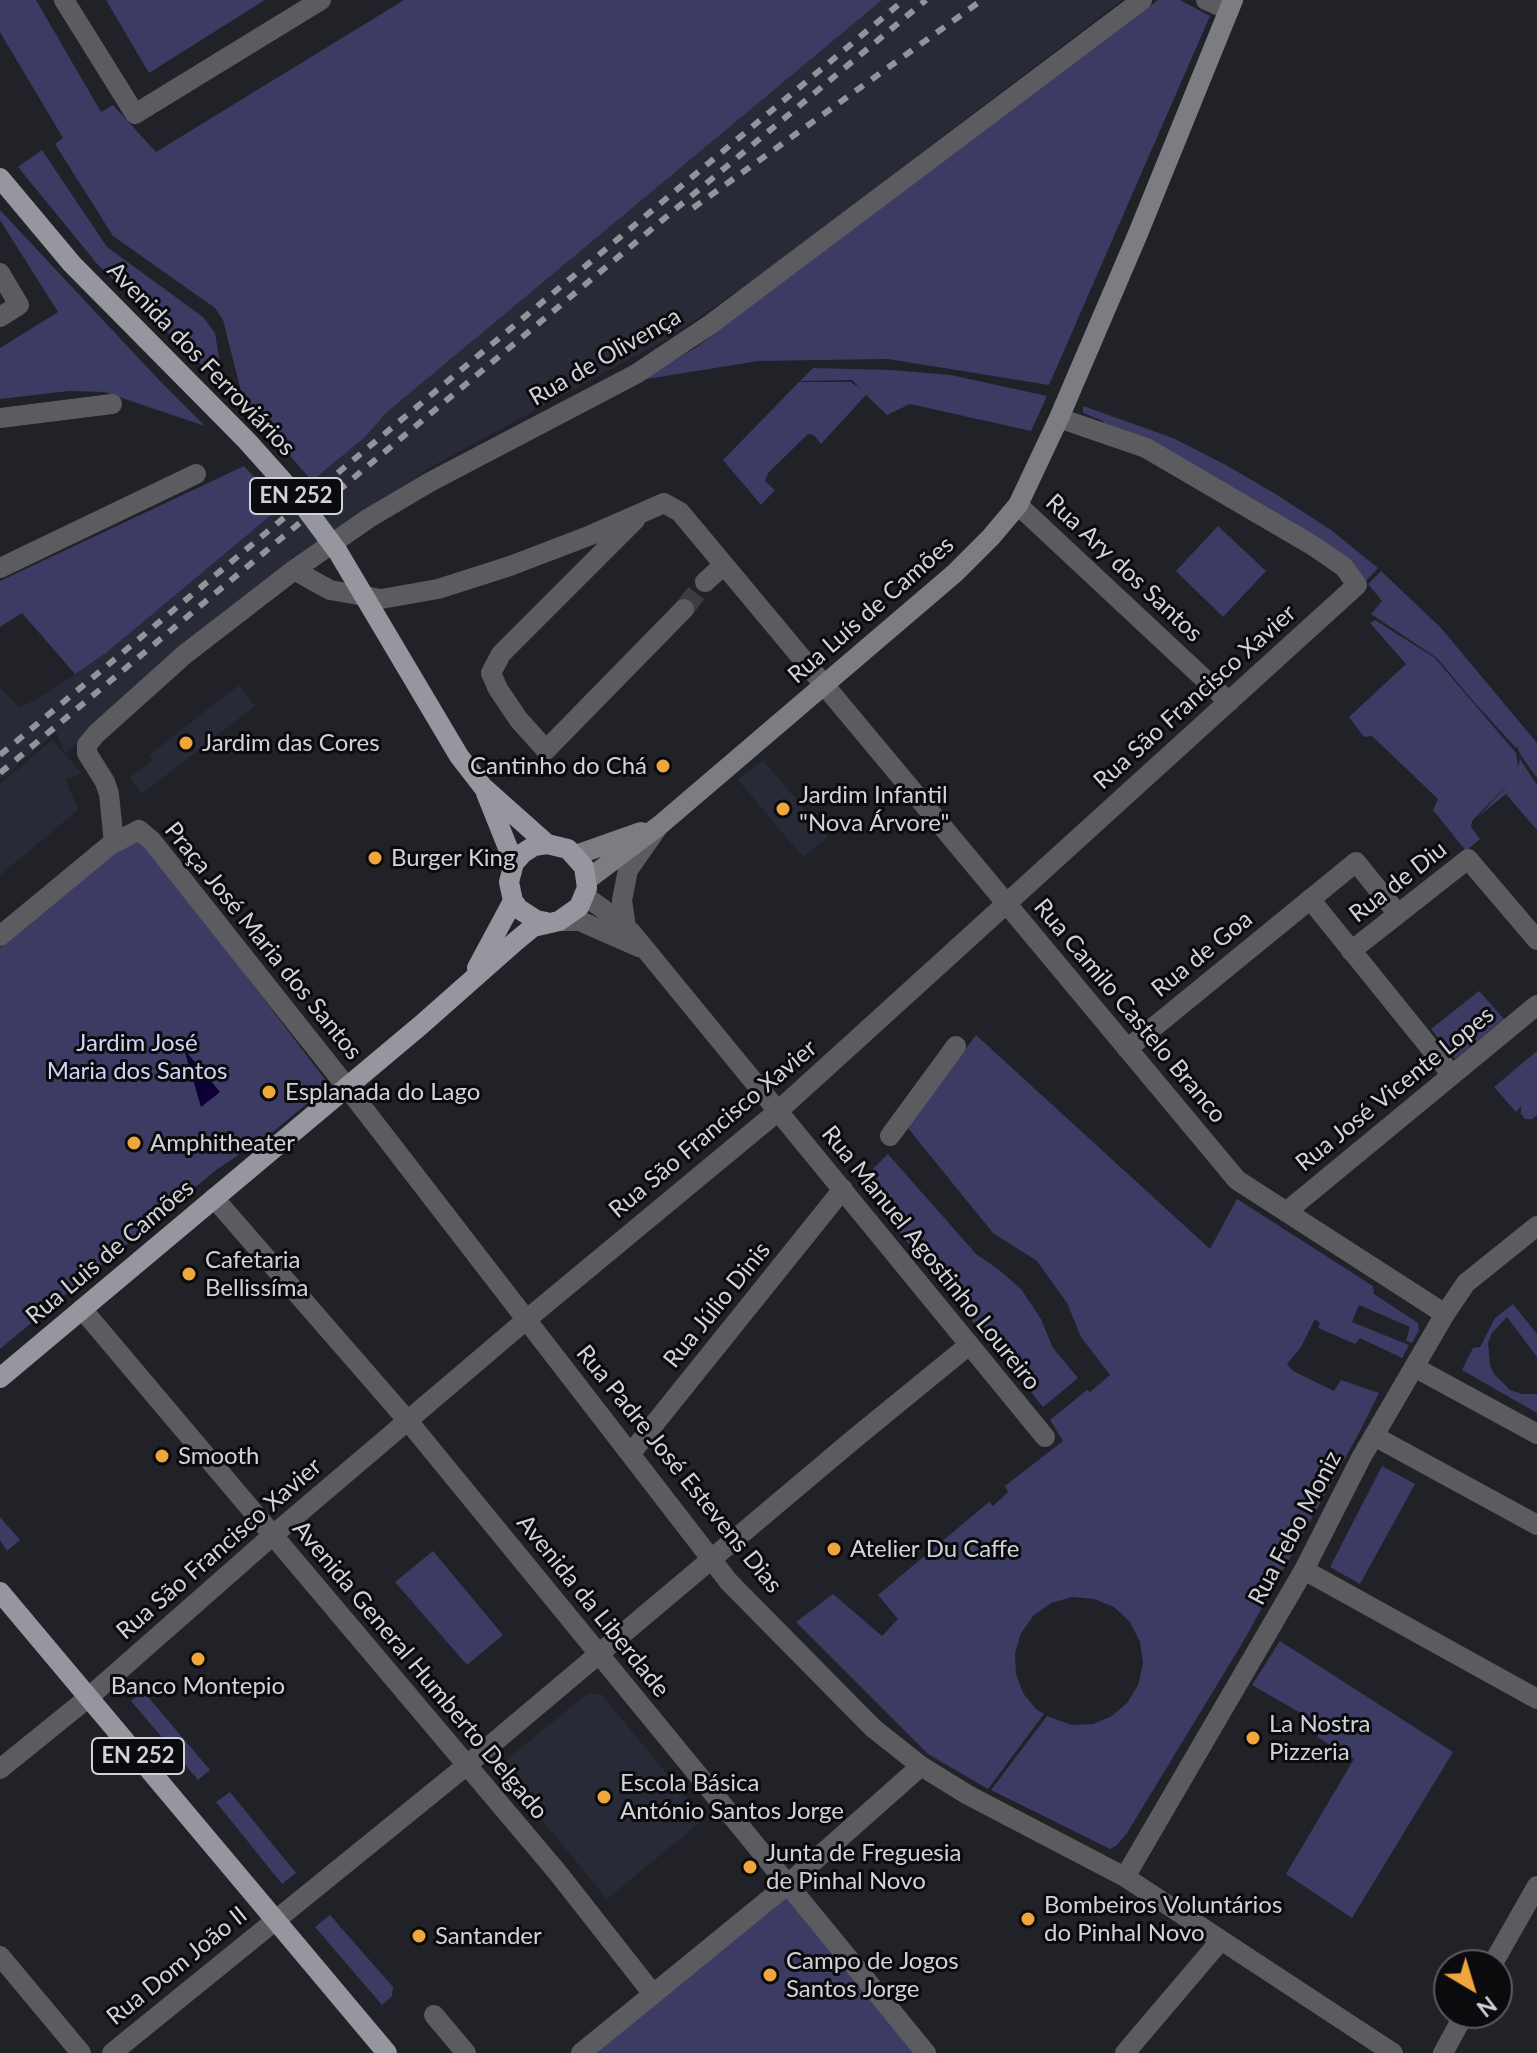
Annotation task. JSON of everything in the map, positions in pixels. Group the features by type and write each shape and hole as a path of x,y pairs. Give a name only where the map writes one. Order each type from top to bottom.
{"main road":[{"name":"Rua Luís de Camões","path":"586,888 955,573 1018,505 1137,236 1231,5"},
{"name":"Avenida dos Ferroviários","path":"0,178 64,255 247,441 298,498 338,552 459,756 483,787 547,844"},
{"name":"Avenida dos Ferroviários","path":"483,787 514,863"},
{"path":"586,888 584,867 576,855 660,825"},
{"path":"514,863 534,846 547,844"},
{"name":"EN 252","path":"547,844 568,849 576,855"},
{"name":"EN 252","path":"472,978 513,901 509,882 514,863"},
{"name":"EN 252","path":"472,978 533,927 579,907 586,888"},
{"path":"513,901 527,916 552,921"},
{"name":"Rua Luis de Camões","path":"0,1378 472,978"},
{"name":"EN 252","path":"0,1592 387,2053"}],"street":[{"path":"64,0 135,114 321,0"},
{"name":"Rua de Olivença","path":"114,843 109,794 87,753 87,745 184,655 294,570 369,518 430,482 636,374 711,324 1142,0"},
{"path":"1206,0 1231,5"},
{"path":"0,273 19,305 0,317"},
{"path":"0,418 112,404"},
{"name":"Rua São Francisco Xavier","path":"0,1769 89,1697 526,1320 777,1112 1357,585 1344,567 1312,545 1146,448 1059,418"},
{"path":"0,568 196,474"},
{"name":"Rua Camilo Castelo Branco","path":"643,512 664,503 680,512 1237,1180 1445,1314"},
{"name":"Rua Ary dos Santos","path":"1018,505 1229,702"},
{"path":"294,570 330,590 381,599 438,589 510,566 643,512"},
{"path":"643,512 501,654 491,673 519,720 546,750 684,609"},
{"path":"705,582 724,565"},
{"path":"626,928 622,900 628,870 660,825"},
{"name":"Praça José Maria dos Santos","path":"114,843 139,830 152,841 346,1086"},
{"path":"0,936 114,843"},
{"name":"Rua de Diu","path":"1351,951 1468,859 1537,940"},
{"name":"Rua de Goa","path":"1127,1049 1356,862 1398,914"},
{"name":"Rua Manuel Agostinho Loureiro","path":"586,888 626,928 1045,1437"},
{"path":"1310,899 1452,1075"},
{"path":"552,921 580,921 643,949"},
{"name":"Rua José Vicente Lopes","path":"1286,1212 1537,1005"},
{"path":"890,1136 956,1046"},
{"name":"Rua Padre José Estevens Dias","path":"346,1086 729,1582 873,1728 921,1766 968,1795 1125,1877 1393,2053"},
{"name":"Rua Júlio Dinis","path":"631,1453 843,1189"},
{"name":"Avenida da Liberdade","path":"214,1198 408,1421 926,2053"},
{"name":"Rua Febo Moniz","path":"1125,1877 1304,1570 1374,1436 1445,1314 1466,1283 1537,1226"},
{"name":"Avenida General Humberto Delgado","path":"82,1309 558,1873 653,1994"},
{"name":"Rua Dom João II","path":"112,2053 599,1656 969,1345"},
{"path":"1414,1367 1537,1434"},
{"path":"1374,1436 1537,1525"},
{"path":"1304,1570 1537,1699"},
{"path":"581,2053 788,1884 921,1766"},
{"path":"1501,1949 1537,1886"},
{"path":"1125,2053 1221,1940"},
{"path":"0,1956 81,2053"},
{"path":"434,2015 466,2053"},
{"path":"1443,2053 1456,2029"}],"shaded area":[{"path":"882,0 1122,0 758,277 672,336 431,467 278,575 187,646 65,754 56,732 0,780 0,687 20,708 106,653 364,438 386,413"},
{"name":"Jardim das Cores","path":"239,685 255,706 142,794 130,778 152,760 149,755"},
{"path":"52,740 82,773 66,780 78,810 0,875 0,784"},
{"name":"Jardim Infantil \"Nova Árvore\"","path":"763,760 828,837 803,857 738,780"},
{"path":"184,1049 220,1092 201,1107"},
{"name":"Escola Básica António Santos Jorge","path":"587,1694 601,1694 704,1819 607,1899 504,1774 505,1761"}],"green space":[{"path":"0,0 36,0 101,112 113,105 156,152 404,0 882,0 386,413 364,438 312,481 244,403 223,320 215,308 113,236 55,144 63,138 0,32"},
{"path":"106,0 265,0 149,73"},
{"path":"1158,0 1180,0 1210,16 1049,385 888,359 758,361 641,380 695,348"},
{"path":"42,150 107,247 203,317 215,333 224,387 98,265 18,167"},
{"path":"0,210 205,426 104,392 69,391 0,399 0,348 58,312 0,220"},
{"path":"813,368 951,375 1047,396 1031,431 910,404 887,415 866,395 821,444 814,435 808,434 768,473 765,481 775,490 761,505 723,460 799,382 851,382 862,390 852,380 800,381"},
{"path":"1083,406 1173,438 1224,464 1331,530 1378,568 1366,581 1103,421 1083,413"},
{"path":"244,466 281,507 106,653 75,674 22,613 0,627 0,581"},
{"path":"1218,526 1266,571 1223,617 1176,571"},
{"path":"1381,571 1441,628 1537,743 1537,778 1517,746 1437,658 1371,614 1382,601 1368,584"},
{"path":"1375,620 1435,658 1516,753 1518,767 1520,759 1537,785 1537,830 1506,794 1479,816 1511,781 1472,821 1471,827 1480,839 1466,851 1433,810 1438,799 1372,736 1364,737 1349,717 1406,664 1370,623"},
{"name":"Jardim José Maria dos Santos","path":"134,842 145,843 327,1082 322,1091 273,1132 216,1170 0,1349 0,948 123,846"},
{"path":"1479,991 1504,1019 1455,1059 1431,1029"},
{"path":"976,1035 1210,1249 1237,1199 1373,1286 1374,1294 1418,1323 1419,1330 1412,1343 1406,1341 1410,1327 1359,1305 1352,1322 1409,1345 1402,1358 1360,1338 1355,1344 1318,1328 1320,1323 1315,1319 1301,1347 1287,1364 1293,1371 1334,1391 1341,1380 1379,1393 1243,1642 1127,1833 1110,1849 991,1790 1047,1716 1072,1725 1093,1724 1112,1716 1127,1703 1138,1685 1143,1664 1140,1642 1130,1622 1114,1607 1094,1599 1072,1597 1051,1603 1033,1616 1020,1635 1015,1654 1016,1674 1023,1693 1044,1714 988,1789 928,1754 796,1622 833,1594 882,1636 898,1619 878,1595 989,1502 993,1506 1008,1492 1005,1486 1063,1441 1050,1420 1110,1375 1081,1337 1067,1303 1037,1261 993,1233 907,1127"},
{"path":"1537,1051 1537,1115 1525,1119 1521,1106 1516,1112 1494,1087"},
{"path":"888,1154 976,1254 1021,1289 1041,1319 1053,1348 1078,1378 1043,1407 859,1183"},
{"path":"1513,1304 1537,1334 1537,1357 1507,1317 1492,1333 1488,1343 1490,1365 1494,1374 1510,1390 1537,1394 1537,1413 1462,1370 1473,1348 1480,1347 1495,1318"},
{"path":"1382,1466 1415,1484 1360,1584 1330,1567"},
{"path":"0,1517 20,1540 7,1551 0,1540"},
{"path":"433,1551 503,1635 467,1665 395,1582"},
{"path":"1280,1641 1453,1752 1352,1918 1286,1874 1354,1759 1317,1737 1323,1726 1252,1685"},
{"path":"143,1691 210,1770 198,1780 131,1701"},
{"path":"230,1792 296,1873 282,1884 216,1802"},
{"name":"Campo de Jogos Santos Jorge","path":"786,1896 915,2053 596,2053"},
{"path":"330,1915 393,1987 392,1996 382,2005 315,1927"}],"tunnel":[{"path":"684,609 705,582"}],"railway":[{"path":"0,755 904,0"},
{"path":"0,773 926,0"},
{"path":"693,208 982,0"}],"place":[{"name":"Jardim das Cores","path":"186,743"},
{"name":"Cantinho do Chá","path":"663,766"},
{"name":"Jardim Infantil \"Nova Árvore\"","path":"783,809"},
{"name":"Burger King","path":"375,858"},
{"name":"Esplanada do Lago","path":"269,1092"},
{"name":"Amphitheater","path":"134,1143"},
{"name":"Cafetaria Bellissíma","path":"189,1274"},
{"name":"Smooth","path":"162,1456"},
{"name":"Atelier Du Caffe","path":"834,1549"},
{"name":"Banco Montepio","path":"198,1659"},
{"name":"La Nostra Pizzeria","path":"1253,1738"},
{"name":"Escola Básica António Santos Jorge","path":"604,1797"},
{"name":"Junta de Freguesia de Pinhal Novo","path":"750,1867"},
{"name":"Bombeiros Voluntários do Pinhal Novo","path":"1028,1919"},
{"name":"Santander","path":"419,1936"},
{"name":"Campo de Jogos Santos Jorge","path":"770,1975"}]}
